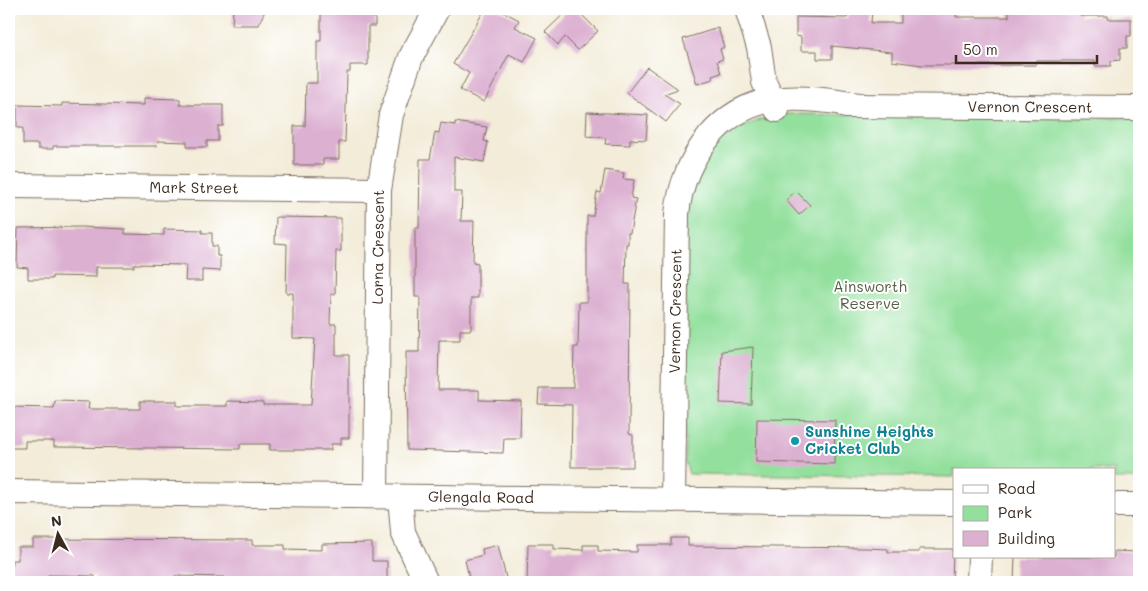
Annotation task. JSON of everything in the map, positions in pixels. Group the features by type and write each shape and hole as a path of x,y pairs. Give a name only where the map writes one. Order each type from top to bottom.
{"street":[{"name":"Lorna Crescent","path":"376,496 379,190 391,115 411,57 437,9"},
{"path":"747,9 759,47 764,82 776,103"},
{"name":"Vernon Crescent","path":"673,500 679,202 686,172 692,160 715,132 776,103 1139,108"},
{"name":"Mark Street","path":"9,186 379,190"},
{"name":"Glengala Road","path":"9,492 953,503"},
{"path":"400,497 403,532 426,582"},
{"path":"1116,505 1139,505"}],"green space":[{"name":"Ainsworth Reserve","path":"788,114 1139,118 1139,479 1116,479 1116,468 953,468 953,477 689,474 685,462 686,242 688,202 694,180 701,166 720,142 744,126"}],"building":[{"path":"233,9 266,9 258,25 232,25"},
{"path":"321,9 375,9 375,26 368,26 368,65 350,65 350,72 347,72 345,142 339,142 339,159 323,159 323,165 294,165 294,126 305,126 306,83 317,83 317,41 321,41"},
{"path":"485,9 498,9 519,20 515,27 537,38 524,62 509,54 484,102 460,90 469,73 453,64"},
{"path":"569,9 576,9 598,31 578,50 565,37 558,45 545,32"},
{"path":"848,9 872,9 871,23 901,23 901,9 957,9 956,17 1009,17 1009,9 1080,9 1080,16 1108,16 1108,19 1131,19 1131,36 1127,36 1127,48 1120,48 1120,60 1111,61 1111,66 1095,66 1095,61 1036,61 1036,65 922,65 892,61 892,52 832,46 832,59 817,59 817,51 801,51 801,37 796,36 796,17 847,18"},
{"path":"718,28 724,47 720,49 723,59 717,61 721,73 712,76 713,79 697,84 683,39"},
{"path":"647,67 678,89 664,94 680,104 666,122 627,93"},
{"path":"144,98 180,99 180,105 223,105 223,126 218,126 218,141 207,141 207,147 187,147 187,142 158,141 157,146 53,146 53,149 38,149 38,144 23,144 23,128 17,128 17,105 62,106 62,103 144,105"},
{"path":"587,112 648,115 646,140 630,139 630,145 605,144 606,138 586,136"},
{"path":"455,122 487,127 484,141 488,142 484,162 454,157 454,192 462,192 461,221 474,221 473,262 478,263 478,298 471,298 471,330 460,330 460,340 439,340 438,390 479,390 479,400 521,401 520,438 504,438 503,453 407,450 406,352 419,352 420,297 415,297 415,228 419,228 420,159 430,159 435,132 439,133 441,123 455,125"},
{"path":"605,170 624,173 623,179 634,180 631,198 636,199 630,233 628,233 628,244 626,244 625,284 630,284 629,434 633,435 633,467 571,467 572,405 538,404 539,388 573,388 574,347 578,347 579,302 587,302 587,216 593,216 597,192 601,193"},
{"path":"796,191 810,205 799,215 786,200"},
{"path":"276,217 341,218 341,251 336,251 335,294 331,294 330,324 336,324 336,355 349,355 349,438 341,438 341,444 331,444 331,450 270,450 270,444 240,444 240,449 54,447 54,441 25,441 25,448 9,448 10,407 54,408 55,401 89,402 88,409 140,409 140,401 177,401 177,406 227,406 227,401 263,402 263,405 311,405 315,339 293,338 293,293 286,293 287,244 275,243"},
{"path":"81,227 125,229 125,234 164,235 164,229 202,230 202,233 212,233 212,246 217,246 217,256 220,256 220,271 202,270 202,281 185,281 186,265 134,264 134,267 96,267 96,277 52,276 52,279 28,279 28,268 17,267 18,228"},
{"path":"753,347 751,404 720,403 722,351"},
{"name":"Sunshine Heights Cricket Club","path":"757,419 835,420 834,464 756,462"},
{"path":"671,538 688,538 688,546 866,548 888,549 888,552 919,552 919,549 953,549 952,582 634,582 634,579 604,579 604,582 527,582 528,544 554,544 554,549 583,550 583,545 598,545 598,551 637,552 637,545 671,545"},
{"path":"33,539 252,540 252,545 285,545 285,549 322,550 322,544 372,543 372,561 387,561 387,582 225,582 225,577 175,576 175,582 95,582 95,576 48,575 48,582 11,582 12,560 18,560 18,547 33,547"},
{"path":"498,545 507,582 470,582 465,560 483,555 482,549"},
{"path":"1116,551 1139,552 1139,582 1014,582 1015,558 1116,558"}],"place":[{"name":"Sunshine Heights Cricket Club","path":"795,441"}]}
